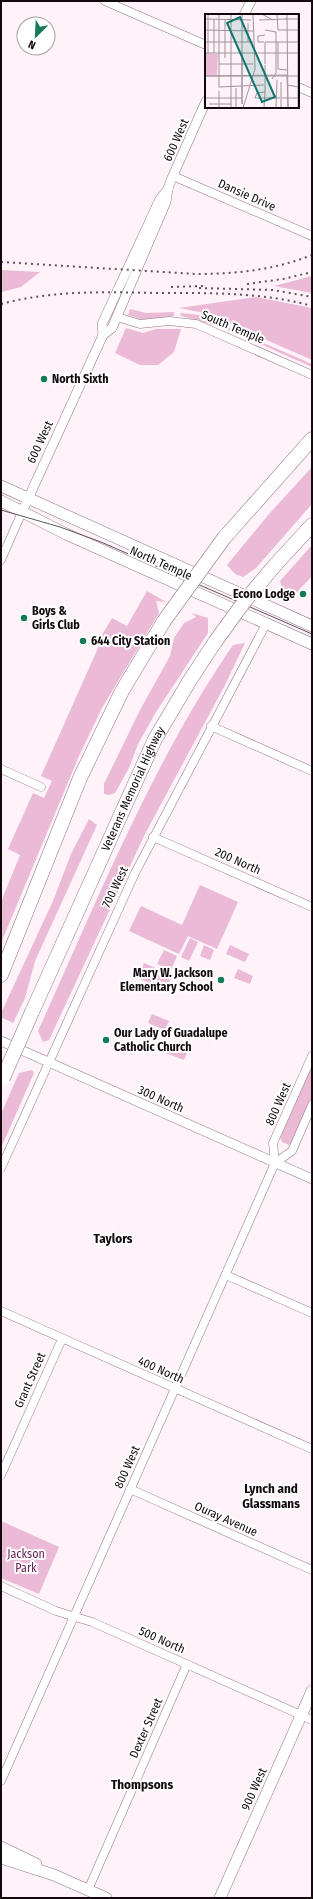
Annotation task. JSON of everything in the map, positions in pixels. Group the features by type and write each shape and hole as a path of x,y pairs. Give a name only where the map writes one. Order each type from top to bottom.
{"highway":[{"path":"1,975 80,778 122,691 164,621 224,538 312,439"},
{"name":"Veterans Memorial Highway","path":"2,1079 155,739 190,680 244,602 312,524"}],"main road":[{"name":"North Temple","path":"1,486 312,626"},
{"name":"North Temple","path":"1,501 66,534 312,644"},
{"name":"900 West","path":"220,1898 312,1691"},
{"path":"1,1847 54,1875 106,1898"},
{"path":"1,1858 54,1875"}],"street":[{"path":"105,1 205,45"},
{"path":"244,14 251,1"},
{"path":"299,87 312,93"},
{"name":"600 West","path":"103,334 112,328 117,317 166,202 168,189 173,176 205,103"},
{"name":"Dansie Drive","path":"173,176 312,236"},
{"name":"600 West","path":"1,560 103,334 102,324 160,199 168,189"},
{"name":"South Temple","path":"117,317 140,324 169,321 196,324 312,375"},
{"name":"700 West","path":"1,1168 111,924 153,837 210,726 266,624"},
{"path":"210,726 312,771"},
{"path":"1,769 42,787"},
{"name":"200 North","path":"153,837 312,907"},
{"name":"300 North","path":"1,1041 312,1179"},
{"name":"800 West","path":"1,1781 275,1163 273,1143 312,1056"},
{"path":"275,1163 292,1152 312,1105"},
{"path":"226,1275 312,1313"},
{"name":"400 North","path":"1,1311 312,1450"},
{"name":"Grant Street","path":"1,1475 62,1339"},
{"name":"Ouray Avenue","path":"130,1489 312,1570"},
{"name":"500 North","path":"1,1586 56,1611 92,1622 312,1720"},
{"name":"Dexter Street","path":"88,1890 188,1664"}],"green space":[{"path":"1,270 40,272 21,287 1,292"},
{"path":"312,276 312,293 274,286"},
{"path":"256,297 312,308 312,360 205,313 179,308"},
{"path":"130,309 146,313 174,312 174,316 143,320 128,315"},
{"path":"180,313 200,315 312,364 312,367 220,326 211,325 181,316"},
{"path":"126,328 143,333 156,329 181,329 174,352 158,365 140,365 115,353"},
{"path":"312,467 312,504 256,568 243,577 235,574 227,565 269,514"},
{"path":"312,545 312,576 297,592 293,589 283,590 280,581"},
{"path":"147,591 166,602 156,601 159,613 102,708 79,756 1,943 1,902 20,855 8,849 33,793 44,798 52,781 41,776 102,639 104,638 101,637 112,618 127,626"},
{"path":"192,613 208,618 208,633 156,712 138,744 129,768 115,793 109,795 104,794 104,784 140,710 170,656 174,638 184,623 196,617"},
{"path":"245,643 224,687 145,834 49,1040 43,1042 38,1031 104,882 151,785 176,737 233,645"},
{"path":"89,819 97,825 35,961 25,998 13,1023 1,1017 1,1013 53,901 71,854"},
{"path":"200,885 238,902 217,949 188,936 179,954 129,931 141,906 182,925"},
{"path":"190,938 198,942 189,961 181,957"},
{"path":"204,945 214,950 210,960 200,956"},
{"path":"230,945 249,954 245,962 226,954"},
{"path":"164,950 177,956 171,970 157,964"},
{"path":"144,963 172,975 167,987 163,989 138,978"},
{"path":"238,969 253,976 250,984 234,978"},
{"path":"152,1014 169,1021 165,1030 148,1023"},
{"path":"167,1043 188,1051 184,1060 163,1052"},
{"path":"312,1065 312,1101 293,1143 289,1145 282,1142 280,1137"},
{"path":"32,1070 34,1073 1,1148 1,1114 19,1073"},
{"name":"Jackson Park","path":"1,1521 59,1547 39,1594 1,1578"}],"tram line":[{"path":"1,510 60,527 101,542 312,634"}],"railway":[{"path":"1,262 211,274 269,268 312,255"},
{"path":"247,284 283,279 312,272"},
{"path":"171,287 203,286"},
{"path":"199,288 273,290 312,297"},
{"path":"1,304 40,296 118,292 235,294 274,298 312,306"}],"place":[{"name":"North Sixth","path":"44,379"},
{"name":"Econo Lodge","path":"303,594"},
{"name":"Boys & Girls Club","path":"24,618"},
{"name":"644 City Station","path":"83,641"},
{"name":"Mary W. Jackson Elementary School","path":"221,980"},
{"name":"Our Lady of Guadalupe Catholic Church","path":"106,1040"}],"district":[{"name":"Taylors","path":"113,1238"},
{"name":"Lynch and Glassmans","path":"271,1496"},
{"name":"Thompsons","path":"142,1784"}]}
